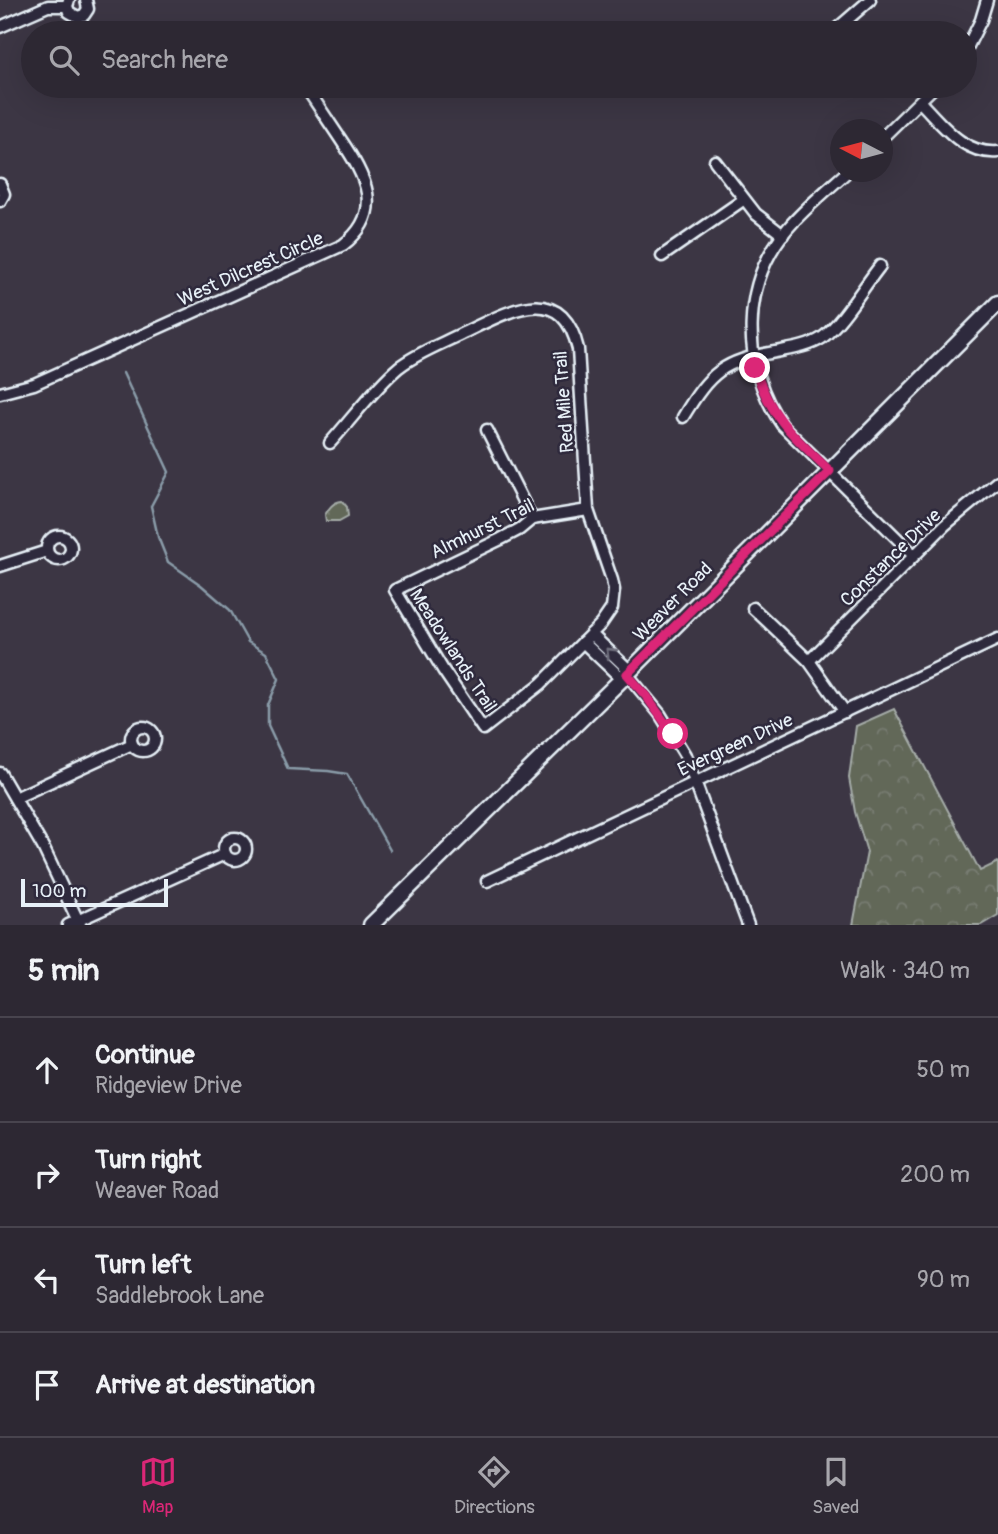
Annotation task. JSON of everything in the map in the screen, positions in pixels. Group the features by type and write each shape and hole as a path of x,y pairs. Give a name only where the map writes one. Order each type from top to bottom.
{"main road":[{"name":"Weaver Road","path":"371,925 626,675 998,303"}],"street":[{"path":"0,27 48,6 68,3 71,15 81,16 88,9 86,0"},
{"path":"846,21 870,0"},
{"path":"977,28 987,0"},
{"name":"West Dilcrest Circle","path":"0,393 34,384 350,240 365,215 366,184 358,166 313,98"},
{"path":"893,128 924,98"},
{"path":"920,102 969,148 988,153 998,152"},
{"path":"715,161 743,200 783,235"},
{"path":"837,182 783,235 768,260 754,300 750,332 753,355 760,384 774,414 791,435 914,555"},
{"path":"0,184 4,194 0,201"},
{"path":"662,256 743,200"},
{"path":"683,417 707,380 727,365 753,355 807,345 820,339 834,327 880,266"},
{"name":"Red Mile Trail","path":"330,443 405,363 504,314 526,307 546,307 560,314 570,325 578,349 588,510 614,590 612,608 606,618 541,684 483,729"},
{"path":"487,430 532,519"},
{"name":"Constance Drive","path":"809,661 948,522 998,481"},
{"name":"Almhurst Trail","path":"395,590 520,530 532,519 588,510"},
{"path":"0,566 47,551"},
{"name":"Meadowlands Trail","path":"395,590 443,670 483,729"},
{"path":"753,608 809,661 845,712"},
{"path":"591,634 667,724 685,755 748,925"},
{"name":"Evergreen Drive","path":"487,881 998,639"},
{"path":"583,642 626,675"},
{"path":"15,797 132,744"},
{"path":"0,773 48,856 75,924 225,854"}],"green space":[{"path":"342,501 347,507 348,516 339,521 326,521 325,515 330,508"},
{"path":"894,709 980,871 998,862 998,915 981,925 853,925 867,852 855,812 849,778 856,726"}],"waterway":[{"path":"123,373 169,472 151,506 158,537 168,562 230,610 248,642 266,653 279,679 268,705 268,726 288,769 347,774 390,850"}],"route":[{"path":"673,734 627,674 830,471 782,425 766,399 755,368"}]}
